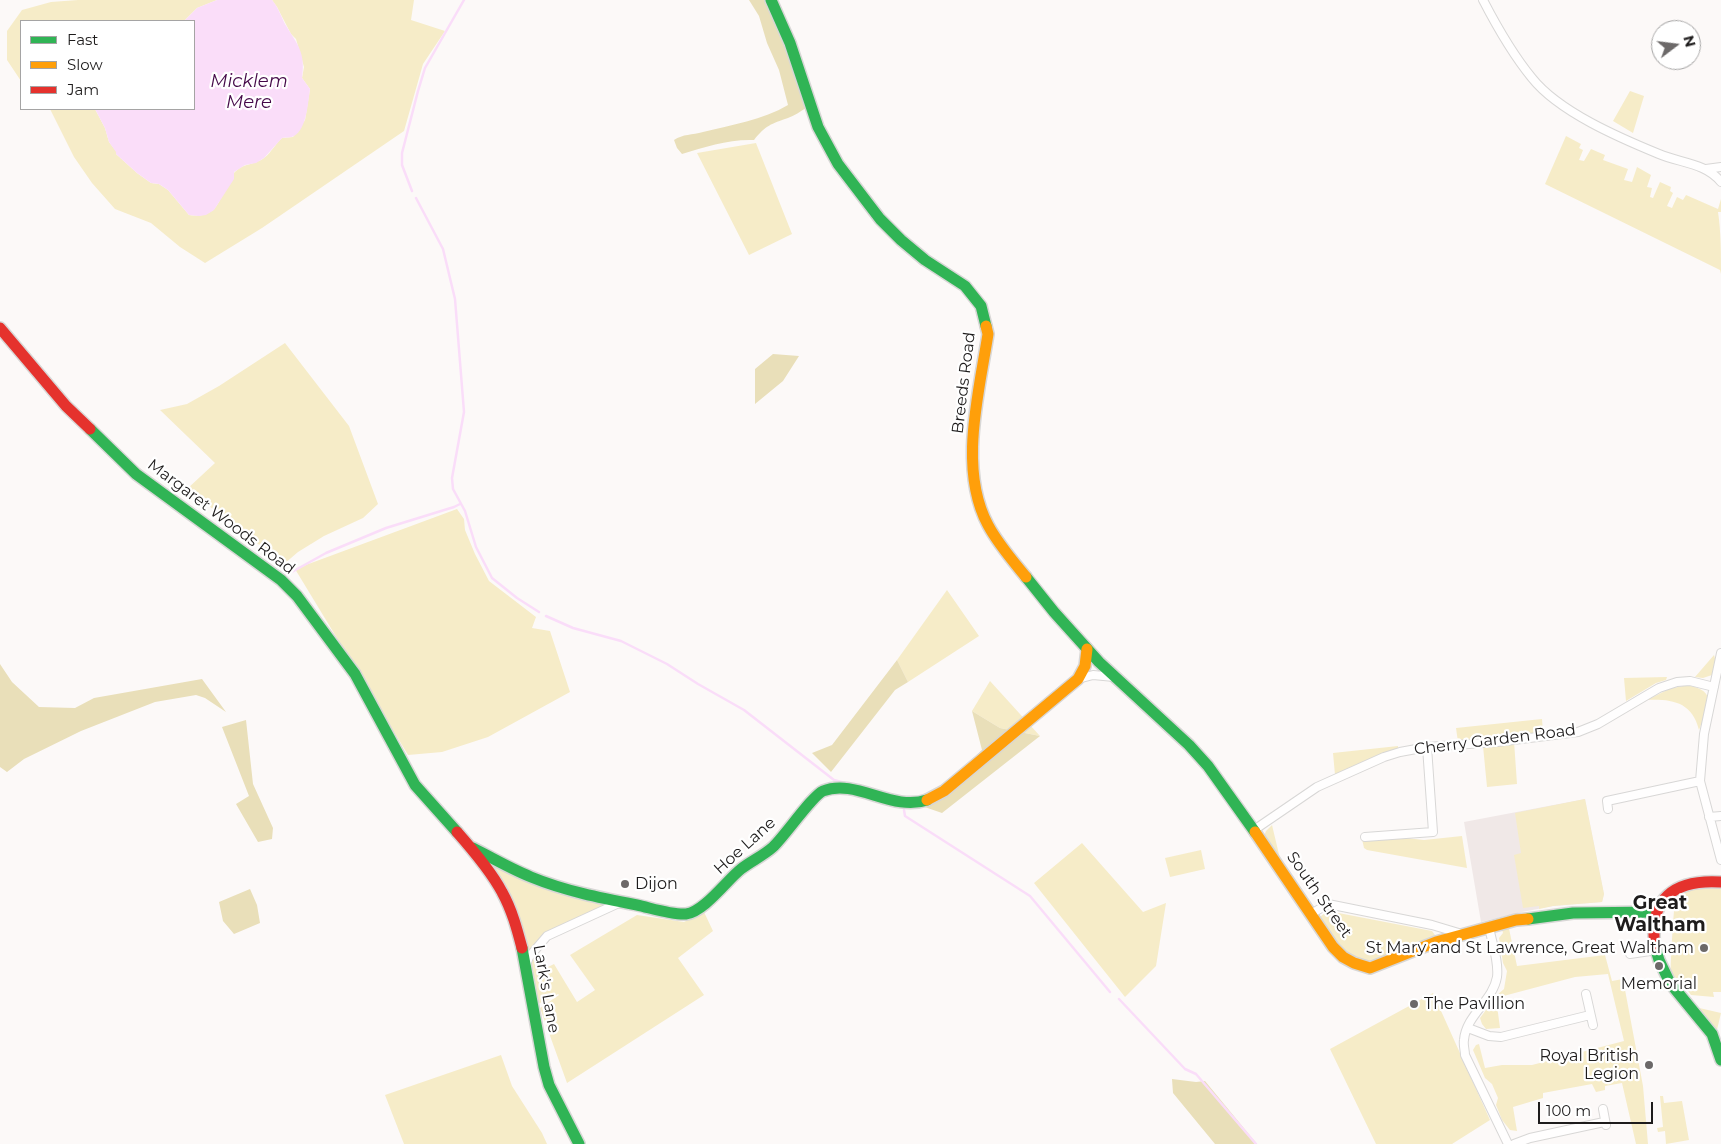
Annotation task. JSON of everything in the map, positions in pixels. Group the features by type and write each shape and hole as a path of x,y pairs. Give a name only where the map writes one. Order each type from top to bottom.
{"street":[{"name":"Breeds Road","path":"771,0 790,43 818,127 838,164 880,219 925,260 964,286 981,306 988,334 979,389 973,446 972,464 978,498 988,525 998,541 1054,612 1114,678"},
{"path":"1483,0 1506,40 1532,79 1549,95 1575,113 1632,143 1666,157 1706,169 1721,182"},
{"path":"1706,169 1721,167"},
{"name":"Margaret Woods Road","path":"0,328 66,406 136,474 282,580 297,596 355,674 415,785 469,846"},
{"path":"1078,679 1085,666 1087,649"},
{"path":"1721,653 1704,734 1700,781 1721,860"},
{"path":"1078,679 1093,676 1114,678"},
{"name":"South Street","path":"1114,678 1189,745 1208,766 1333,947 1343,957 1361,966 1370,968 1436,942 1516,920 1573,913 1655,912"},
{"name":"Hoe Lane","path":"469,846 530,877 597,897 687,914 707,903 740,870 773,847 821,791 830,788 842,788 904,803 924,801 944,790 1078,679"},
{"name":"Cherry Garden Road","path":"1254,830 1317,787 1384,757 1427,747 1504,741 1578,732 1598,724 1659,688 1677,682 1690,681 1714,687"},
{"path":"1365,836 1433,832 1427,747"},
{"path":"1608,809 1607,801 1700,781"},
{"path":"1709,817 1721,816"},
{"name":"Lark's Lane","path":"469,846 502,891 516,923 549,1085 578,1144"},
{"path":"1721,882 1700,880 1684,883 1677,887 1666,896 1655,912 1653,922 1657,950 1667,978 1676,993 1711,1033 1716,1041 1721,1060"},
{"path":"526,965 529,957 547,936 622,902"},
{"path":"1311,914 1328,904 1432,925 1462,934"},
{"path":"1489,927 1497,965 1496,978 1493,990 1472,1018 1464,1038 1465,1055 1508,1144"},
{"path":"1630,954 1657,950"},
{"path":"1586,994 1593,1025"},
{"path":"1468,1028 1489,1036 1501,1037 1590,1015"},
{"path":"1514,1144 1530,1138 1605,1124 1603,1108"}],"shaded area":[{"path":"78,0 217,0 197,8 185,20 20,20 20,80 7,60 7,31 22,10 51,2"},
{"path":"272,0 414,0 411,20 445,31 423,64 404,131 262,228 205,263 180,247 151,223 115,209 92,183 74,157 50,110 96,110 105,128 109,142 117,152 116,154 151,183 159,184 168,190 189,215 209,213 215,208 230,178 236,171 264,158 282,138 293,137 305,120 310,89 302,78 304,67 296,39 291,34"},
{"path":"749,0 770,0 786,39 786,51 806,108 793,116 769,126 754,140 726,142 682,154 674,140 677,138 758,118 788,105 779,70 767,43 759,16"},
{"path":"1630,91 1644,96 1633,133 1613,121"},
{"path":"1566,136 1581,144 1579,148 1583,150 1579,160 1584,161 1591,149 1605,155 1603,160 1628,169 1624,180 1632,182 1637,167 1651,175 1647,187 1652,188 1650,197 1653,198 1660,182 1671,187 1670,191 1673,193 1667,206 1672,208 1677,197 1683,200 1686,195 1718,209 1721,199 1721,212 1718,212 1721,274 1720,270 1545,184"},
{"path":"756,143 792,234 749,255 697,153"},
{"path":"285,343 349,426 378,504 363,518 324,536 298,552 284,564 187,489 215,463 160,410 187,404 219,386"},
{"path":"773,354 799,356 783,381 755,404 755,369"},
{"path":"457,509 464,519 465,530 489,581 536,617 532,628 550,631 570,692 488,737 442,752 408,755 295,569"},
{"path":"947,590 979,636 908,682 897,660"},
{"path":"1714,655 1716,662 1712,675 1703,678 1695,677"},
{"path":"897,660 908,682 895,690 831,772 812,753 832,745"},
{"path":"0,664 12,682 39,707 75,708 94,698 202,679 226,712 205,698 196,695 155,702 81,731 24,759 7,772 0,767"},
{"path":"1667,677 1666,680 1656,683 1626,701 1624,678"},
{"path":"990,681 1040,736 1000,728 972,711"},
{"path":"1687,685 1704,691 1707,696 1708,707 1699,730 1691,713 1680,704 1665,700 1647,700 1669,689"},
{"path":"972,711 1000,728 1040,736 942,813 913,803 954,777 982,750"},
{"path":"1542,719 1543,733 1458,742 1456,728"},
{"path":"246,720 253,784 273,828 272,839 258,842 236,804 249,796 222,727"},
{"path":"1514,741 1517,784 1487,787 1483,746"},
{"path":"1398,746 1398,749 1335,775 1333,753"},
{"path":"1585,799 1604,894 1602,902 1553,906 1481,922 1464,822"},
{"path":"1585,799 1604,894 1602,902 1539,909 1539,906 1523,908 1514,855 1521,853 1515,813"},
{"path":"1272,825 1282,867 1264,836"},
{"path":"1462,836 1467,868 1367,850 1364,848 1362,839 1406,838 1424,840"},
{"path":"1082,843 1143,912 1166,903 1156,966 1125,997 1034,883"},
{"path":"1201,850 1205,869 1170,877 1165,858"},
{"path":"486,861 604,903 602,908 572,921 532,950 526,949"},
{"path":"1721,884 1721,992 1713,992 1714,997 1691,995 1686,988 1678,987 1671,973 1675,902 1689,890 1702,886"},
{"path":"250,889 257,905 260,923 234,934 223,921 219,902"},
{"path":"1328,911 1432,931 1435,935 1433,942 1374,964 1347,957 1320,921 1321,916"},
{"path":"704,912 713,931 678,958 704,995 567,1083 540,1008 559,995 537,1004 531,965 534,957 538,968 544,969 554,964 577,1002 595,990 570,955 637,915 684,922"},
{"path":"1508,924 1517,966 1605,955 1612,981 1623,979 1643,1086 1648,1144 1636,1144 1622,1083 1605,1086 1605,1090 1596,1092 1592,1084 1543,1093 1543,1098 1513,1107 1517,1131 1510,1130 1502,1120 1496,1105 1498,1098 1492,1084 1485,1078 1473,1050 1476,1045 1479,1044 1485,1068 1502,1065 1532,1065 1624,1041 1608,974 1575,977 1496,998 1500,1028 1486,1029 1480,1018 1497,995 1504,989 1507,971 1503,963 1499,938 1503,933 1501,926"},
{"path":"1433,993 1490,1120 1452,1144 1376,1144 1330,1049"},
{"path":"1695,1007 1721,1013 1716,1034"},
{"path":"501,1055 512,1086 547,1144 404,1144 385,1095"},
{"path":"1172,1079 1196,1082 1205,1081 1257,1144 1215,1144 1173,1093"},
{"path":"1660,1096 1663,1096 1664,1103 1682,1101 1689,1140 1666,1144 1665,1131 1658,1132 1657,1128 1663,1127"}],"water":[{"name":"Micklem Mere","path":"217,0 272,0 300,49 303,61 302,78 310,89 306,115 302,128 298,133 293,137 282,138 264,158 256,163 245,165 234,172 234,179 214,210 206,215 199,216 189,215 168,190 159,184 151,183 116,154 96,110 195,110 195,20 185,20 197,8"}],"waterway":[{"path":"412,191 402,165 402,153 418,91 425,68 464,0"},
{"path":"416,198 443,249 455,299 464,412 452,478 453,489 465,511 476,547 492,578 517,598 539,612"},
{"path":"290,573 326,553 386,528 460,504"},
{"path":"546,616 573,628 621,641 667,664 744,710 834,780 849,784"},
{"path":"904,810 905,816 1030,896 1110,992"},
{"path":"1119,999 1185,1069 1196,1074 1256,1144"}],"traffic: fast":[{"path":"771,0 790,43 818,127 838,164 880,219 901,240 925,260 965,286 981,306 986,326"},
{"path":"90,429 136,474 281,580 297,596 355,674 415,785 457,832"},
{"path":"1026,577 1054,612 1099,662 1189,745 1208,766 1255,832"},
{"path":"473,848 516,871 557,886 583,894 662,911 686,914 693,912 708,902 735,874 773,847 818,794 823,791 836,788 848,789 901,802 914,803 927,800"},
{"path":"1528,919 1573,913 1655,912"},
{"path":"1655,947 1670,983 1712,1034 1721,1060"},
{"path":"522,948 549,1085 579,1144"}],"traffic: slow":[{"path":"986,326 988,334 973,431 972,456 974,480 979,503 988,525 1001,546 1026,577"},
{"path":"927,800 944,791 1078,679 1085,666 1087,649"},
{"path":"1255,832 1333,947 1343,957 1354,963 1370,968 1436,942 1516,920 1528,919"}],"traffic: jam":[{"path":"0,328 66,406 90,429"},
{"path":"457,832 487,869 506,899 522,948"},
{"path":"1655,947 1654,930 1656,916 1661,904 1668,895 1678,888 1690,884 1721,882"}],"place":[{"name":"Dijon","path":"625,884"},
{"name":"St Mary and St Lawrence, Great Waltham","path":"1704,948"},
{"name":"Memorial","path":"1659,966"},
{"name":"The Pavillion","path":"1414,1004"},
{"name":"Royal British Legion","path":"1649,1065"}],"district":[{"name":"Great Waltham","path":"1660,914"}]}
